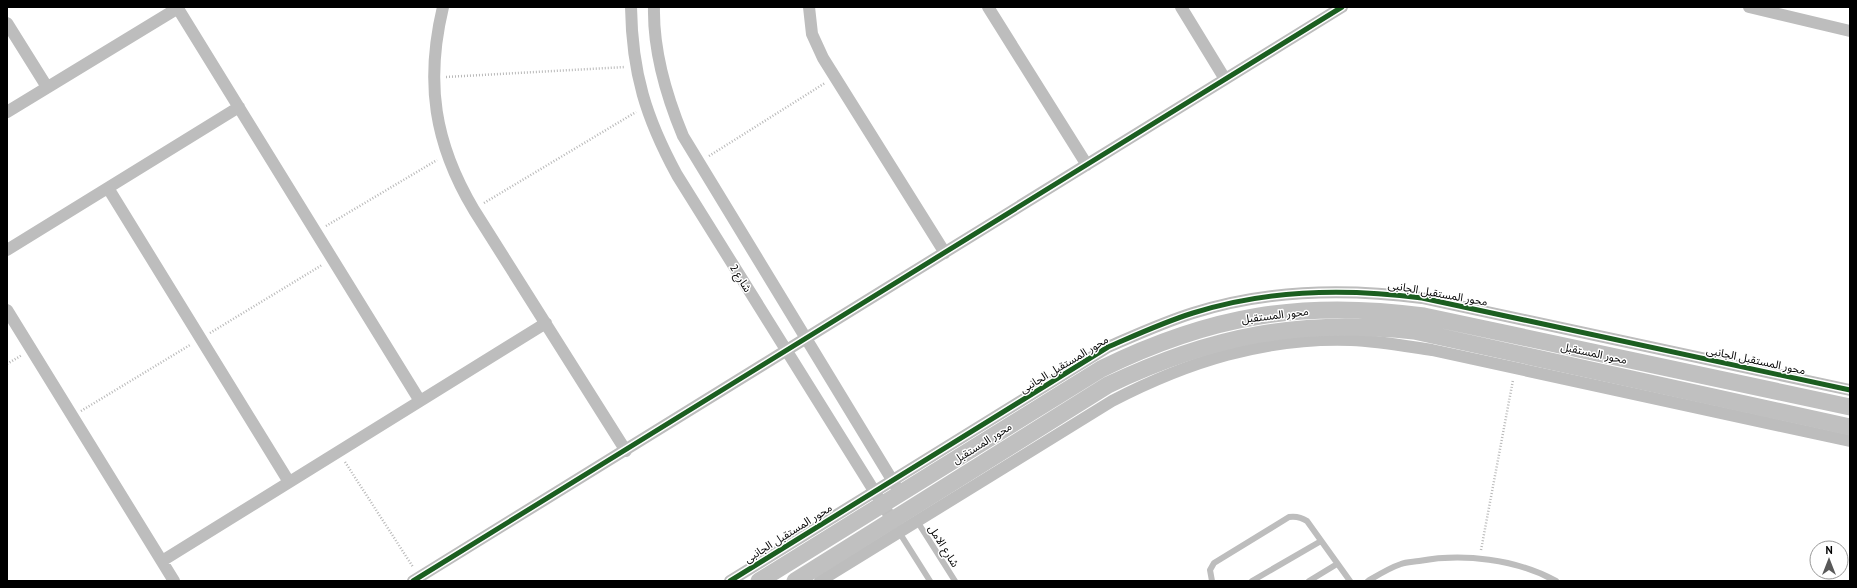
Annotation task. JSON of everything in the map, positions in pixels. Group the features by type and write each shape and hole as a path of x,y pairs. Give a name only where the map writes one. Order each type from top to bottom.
{"street":[{"path":"7,112 178,7 420,400"},
{"path":"443,7 436,41 433,77 437,117 446,155 454,174 474,210 626,450"},
{"name":"شارع 2","path":"631,7 631,37 635,67 645,107 659,142 677,175 896,526"},
{"path":"654,7 656,48 662,78 671,108 680,129 806,340 914,516 1112,401 1149,382 1187,366 1227,354 1274,345 1309,341 1350,340 1392,343 1515,368 1850,441"},
{"path":"809,7 812,34 823,58 945,253"},
{"path":"988,7 1087,166"},
{"path":"1181,7 1225,79"},
{"path":"416,579 806,340 1342,7"},
{"path":"1749,7 1850,31"},
{"path":"7,23 47,88"},
{"path":"7,250 239,107"},
{"path":"108,188 289,482"},
{"name":"محور المستقبل الجانبى","path":"896,487 1108,347 1150,328 1194,313 1239,301 1284,294 1330,291 1376,292 1422,298 1850,390"},
{"name":"محور المستقبل","path":"759,581 878,498 1101,369 1134,353 1204,327 1240,319 1291,312 1350,309 1387,311 1424,316 1850,407"},
{"path":"7,310 174,581"},
{"path":"162,561 546,323"},
{"name":"محور المستقبل","path":"795,581 914,516 1108,385 1144,368 1180,354 1218,342 1257,334 1296,329 1367,327 1414,331 1850,426"},
{"name":"محور المستقبل الجانبى","path":"730,581 878,498"},
{"path":"820,581 896,526"}],"lane":[{"name":"شارع الامل","path":"914,516 955,581"},
{"path":"1212,581 1210,570 1214,563 1290,517 1302,518 1306,521 1350,581"},
{"path":"896,526 930,581"},
{"path":"1252,581 1321,541"},
{"path":"1368,581 1401,564 1432,558 1463,557 1524,568 1556,581"},
{"path":"1309,581 1337,564"}],"path":[{"path":"433,77 635,67"},
{"path":"699,163 835,78"},
{"path":"474,210 645,107"},
{"path":"316,232 446,155"},
{"path":"7,364 31,349"},
{"path":"1479,559 1515,368"},
{"path":"338,451 416,579"}],"cycle path":[{"path":"413,581 1342,7"},
{"path":"730,581 1108,347 1193,313 1250,299 1278,295 1335,292 1422,298 1850,390"}]}
